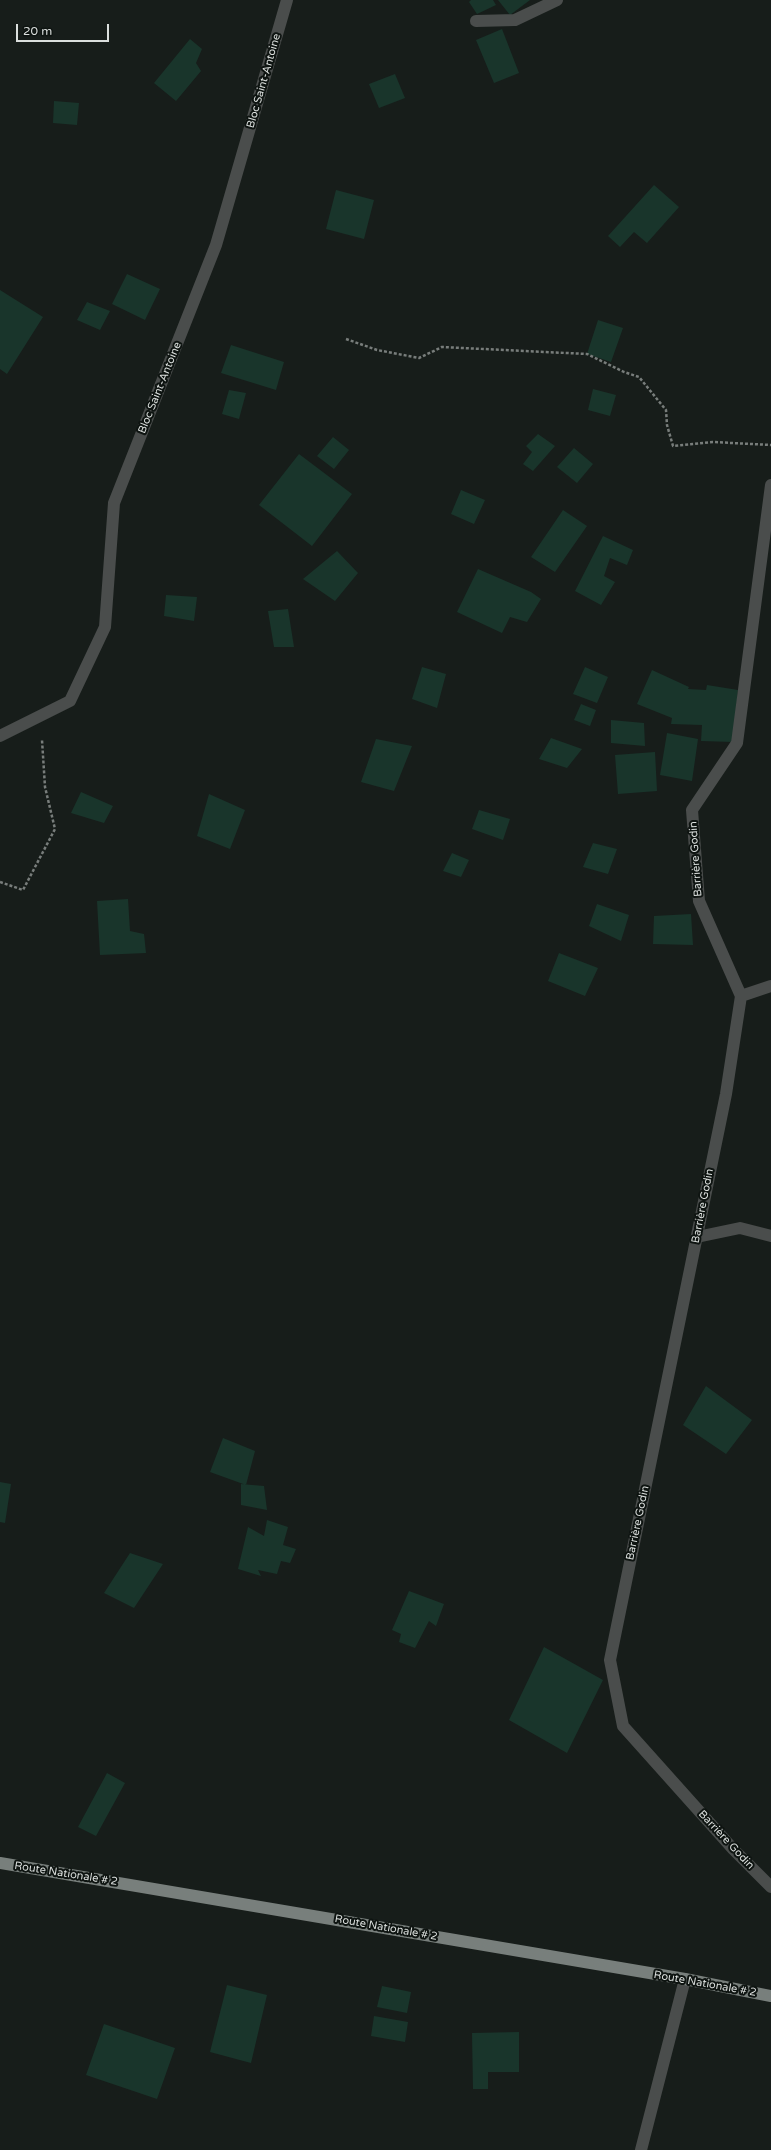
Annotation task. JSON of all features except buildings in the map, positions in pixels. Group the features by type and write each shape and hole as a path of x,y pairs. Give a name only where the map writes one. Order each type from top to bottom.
{"main road":[{"name":"Route Nationale # 2","path":"0,1863 685,1979 771,1996"}],"street":[{"name":"Bloc Saint-Antoine","path":"0,736 70,701 105,627 114,503 216,245 287,0"},
{"path":"476,21 515,20 557,0"},
{"name":"Barrière Godin","path":"771,485 737,743 692,810 699,901 741,996 726,1094 610,1660 623,1726 733,1849 771,1887"},
{"path":"741,996 771,986"},
{"path":"697,1237 740,1228 771,1236"},
{"path":"641,2150 685,1979"}],"path":[{"path":"346,339 377,350 419,358 442,347 587,354 624,372 639,377 666,410 667,425 673,446 713,442 771,444"},
{"path":"0,882 23,890 56,829 44,787 41,715"}]}
